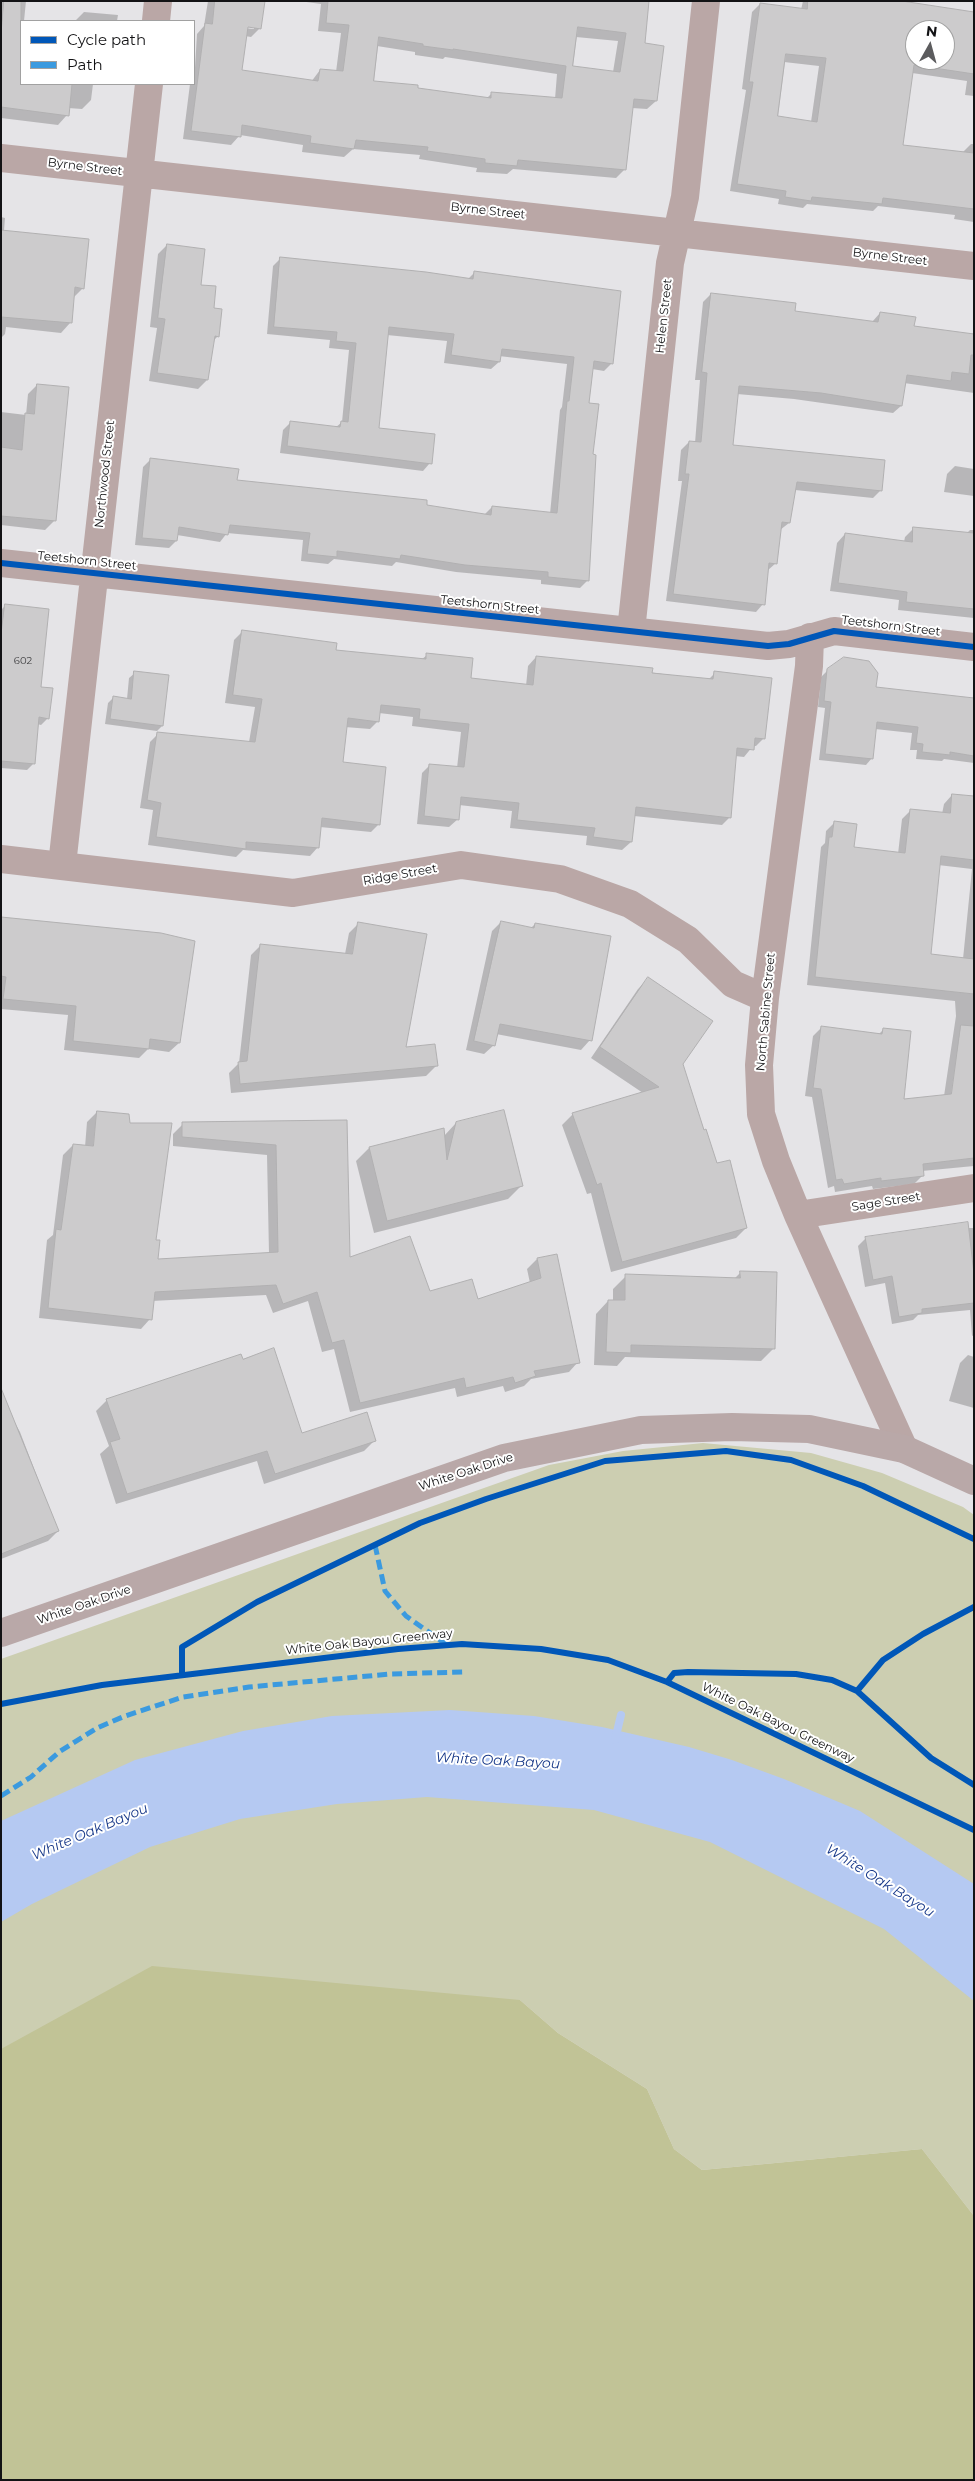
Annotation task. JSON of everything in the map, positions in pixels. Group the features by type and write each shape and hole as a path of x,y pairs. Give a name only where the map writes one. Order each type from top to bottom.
{"main road":[{"name":"White Oak Drive","path":"3,1631 504,1458 641,1430 732,1427 809,1429 904,1449 974,1481"}],"street":[{"path":"156,20 158,1"},
{"name":"Helen Street","path":"631,632 670,263 686,197 706,1"},
{"name":"Northwood Street","path":"62,865 149,85"},
{"name":"Byrne Street","path":"1,158 974,266"},
{"name":"Teetshorn Street","path":"1,563 768,646 789,644 834,630 974,647"},
{"name":"North Sabine Street","path":"810,637 809,666 765,998 759,1065 761,1114 776,1161 798,1216 904,1449"},
{"name":"Ridge Street","path":"1,859 293,893 461,865 560,879 630,904 688,940 733,984 765,998"},
{"name":"Sage Street","path":"798,1216 974,1188"}],"green space":[{"path":"703,1443 811,1453 882,1473 963,1507 974,1515 974,2216 922,2149 702,2170 674,2149 647,2089 558,2033 520,2000 1,2049 1,1659 549,1465 623,1451"},
{"path":"152,1966 520,2000 558,2033 647,2089 674,2149 702,2170 922,2149 974,2216 974,2480 1,2480 1,2049"}],"water":[{"name":"White Oak Bayou","path":"450,1710 534,1716 602,1727 689,1747 784,1779 860,1811 974,1884 974,2001 884,1929 710,1842 594,1810 427,1797 337,1804 240,1819 150,1847 32,1904 1,1922 1,1821 135,1760 243,1731 332,1716"}],"building":[{"path":"4,1 21,1 20,85 72,85 69,116 1,107 1,34"},
{"path":"215,1 265,1 261,29 248,27 242,70 318,81 320,69 343,71 349,25 326,23 328,1 649,1 645,43 664,46 657,101 634,99 626,170 518,160 517,166 485,163 485,159 427,151 428,147 356,140 354,149 310,143 311,136 242,125 241,137 191,131 205,23 212,24","holes":["578,27 626,33 620,72 573,66","379,37 423,44 423,46 566,66 562,98 491,92 491,98 418,88 418,85 374,81"]},
{"path":"808,1 902,1 974,12 974,74 947,70 955,70 955,20 905,20 905,70 913,70 903,145 974,153 974,209 883,198 882,204 812,197 811,201 785,197 786,191 737,184 753,82 749,82 760,3 807,9","holes":["786,54 826,58 817,122 778,116"]},
{"path":"1,230 89,239 84,289 75,287 72,323 1,317"},
{"path":"167,244 205,249 201,285 216,286 214,308 222,309 219,337 215,336 208,380 157,373 165,319 158,318"},
{"path":"280,257 426,272 473,279 474,271 621,291 613,364 594,361 589,403 599,404 593,454 596,455 589,581 548,577 548,572 465,565 401,555 400,559 337,551 337,557 307,554 310,533 230,525 228,535 179,527 177,541 142,538 150,458 239,469 237,480 427,500 427,505 491,515 492,506 557,513 567,401 569,401 574,357 502,349 500,362 451,355 454,334 389,327 379,428 435,434 432,464 287,446 290,421 340,427 341,421 348,422 356,343 336,341 337,332 274,327"},
{"path":"711,293 796,303 795,311 878,322 880,312 916,317 914,326 974,334 974,355 971,355 969,374 952,372 951,381 907,375 902,406 821,393 739,386 733,445 885,460 882,491 797,482 790,523 782,522 777,564 769,563 765,605 673,594 689,474 685,474 689,441 701,442 707,373 702,372"},
{"path":"37,384 69,387 56,521 1,516 1,447 22,450 25,413 34,414"},
{"path":"913,527 974,533 974,609 906,602 907,592 838,583 845,533 912,542"},
{"path":"5,604 49,609 41,687 53,688 49,719 39,717 35,764 1,761 1,634"},
{"path":"242,630 337,643 336,650 426,659 426,653 473,658 471,678 533,685 536,656 653,668 652,673 713,679 714,671 772,678 765,739 755,738 754,750 737,748 731,818 636,807 632,842 593,837 595,828 517,820 519,803 461,797 459,820 424,816 429,764 464,767 469,724 419,719 420,709 381,705 379,722 348,718 343,762 386,767 380,825 322,818 319,848 246,842 246,849 156,837 161,803 147,800 157,732 255,742 262,699 233,695"},
{"path":"844,657 869,661 878,673 876,687 974,698 974,756 950,752 950,755 922,752 923,744 916,743 918,727 877,722 873,759 825,754 831,702 824,701 827,669"},
{"path":"134,671 169,675 163,726 110,719 113,696 131,699"},
{"path":"952,794 974,796 974,860 941,856 931,954 974,959 974,994 815,977 829,837 832,837 834,821 857,824 854,847 905,853 910,809 950,813"},
{"path":"1,917 161,933 195,941 180,1043 150,1039 149,1049 73,1041 76,1006 3,999 6,977 1,976"},
{"path":"501,921 534,928 535,923 611,936 592,1041 500,1024 495,1046 474,1041"},
{"path":"358,922 427,934 406,1047 435,1044 438,1066 240,1084 238,1062 247,1061 260,944 352,954"},
{"path":"648,977 713,1021 683,1064 704,1130 706,1129 717,1163 730,1160 747,1228 622,1262 601,1183 597,1185 572,1113 659,1087 600,1047"},
{"path":"961,1025 974,1026 974,1158 923,1164 924,1176 881,1181 881,1178 844,1184 842,1179 836,1180 821,1089 813,1088 821,1026 882,1034 883,1028 911,1031 904,1099 951,1094"},
{"path":"504,1110 523,1186 387,1221 369,1147 444,1128 447,1160 456,1122"},
{"path":"97,1111 129,1114 130,1123 172,1123 156,1240 160,1240 158,1259 278,1252 276,1145 182,1137 182,1122 347,1120 350,1257 410,1236 430,1291 472,1279 478,1299 541,1278 537,1258 557,1254 580,1363 534,1371 536,1376 515,1383 513,1377 466,1388 464,1378 360,1403 344,1340 332,1343 317,1292 283,1304 276,1285 155,1292 152,1320 48,1308 56,1229 61,1230 73,1144 93,1146"},
{"path":"968,1222 974,1274 974,1303 922,1309 922,1313 899,1317 892,1276 873,1280 865,1237"},
{"path":"740,1271 777,1272 775,1349 631,1345 631,1353 606,1352 608,1300 625,1300 625,1274 740,1278"},
{"path":"274,1348 302,1433 367,1412 376,1441 275,1474 267,1451 127,1494 110,1442 120,1439 106,1399 241,1354 243,1359"},
{"path":"1,1388 59,1531 1,1554"}],"waterway":[{"path":"615,1740 621,1715"}],"marked path":[{"path":"375,1545 385,1591 406,1616 447,1645"},
{"path":"1,1796 31,1777 59,1752 97,1728 125,1716 183,1697 249,1687 390,1674 463,1672"}],"cycle path":[{"path":"1,563 768,646 789,644 834,631 974,647"},
{"path":"182,1675 182,1647 257,1602 420,1523 486,1499 605,1461 726,1451 791,1460 863,1486 974,1539"},
{"path":"857,1691 883,1660 923,1634 974,1607"},
{"name":"White Oak Bayou Greenway","path":"1,1704 102,1685 398,1649 462,1644 541,1649 608,1660 667,1682 974,1830"},
{"name":"White Oak Bayou Greenway","path":"667,1682 674,1673 688,1672 796,1674 832,1680 857,1691 931,1758 974,1785"}]}
